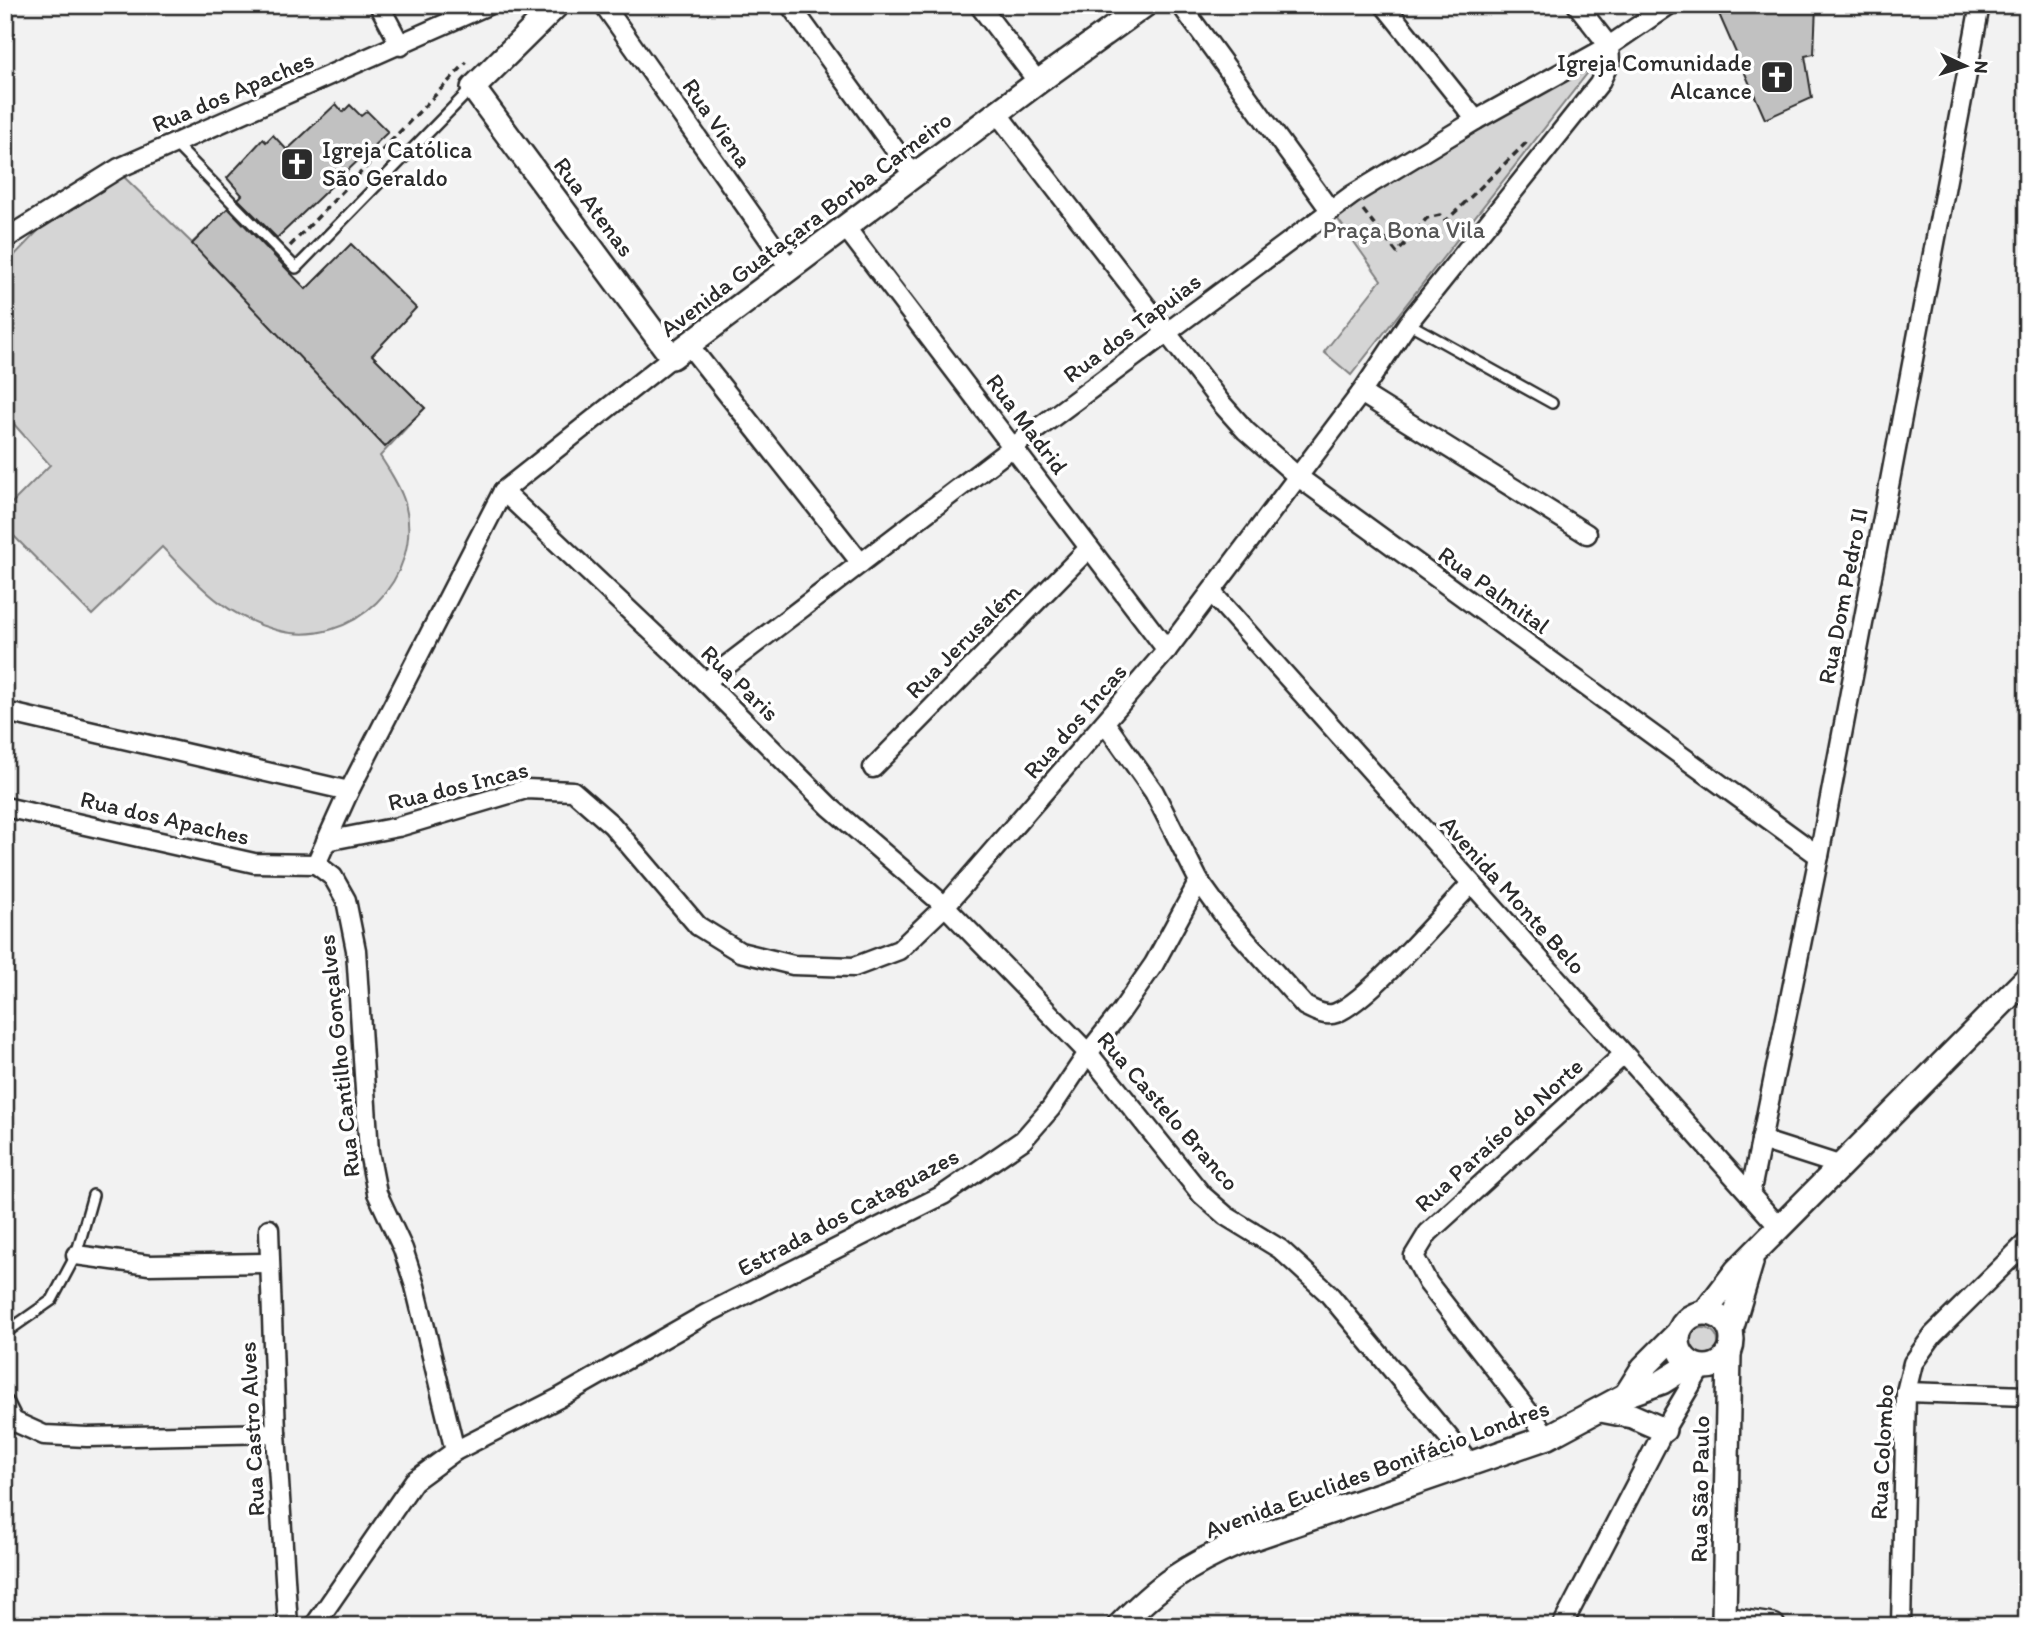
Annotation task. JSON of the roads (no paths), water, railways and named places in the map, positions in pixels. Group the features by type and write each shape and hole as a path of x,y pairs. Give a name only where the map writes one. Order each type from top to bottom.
{"street":[{"path":"379,5 401,46"},
{"name":"Rua dos Apaches","path":"5,239 119,168 401,46 488,5"},
{"path":"473,88 557,5"},
{"name":"Rua Viena","path":"604,5 790,269"},
{"path":"790,5 915,177"},
{"path":"979,5 1038,82"},
{"name":"Avenida Guataçara Borba Carneiro","path":"503,492 680,351 1145,5"},
{"path":"1181,5 1330,210"},
{"path":"1384,5 1476,120"},
{"path":"1577,5 1609,46 1669,5"},
{"name":"Rua Dom Pedro II","path":"1750,1195 1819,856 1980,5"},
{"name":"Rua dos Tapuias","path":"705,682 1014,446 1169,333 1330,210 1476,120 1609,46"},
{"name":"Rua dos Incas","path":"326,841 398,827 526,789 573,791 612,825 698,926 740,952 793,965 854,967 899,950 945,906 1106,724 1213,594 1297,476 1361,393 1408,323 1599,83 1609,61 1609,46"},
{"name":"Rua Atenas","path":"473,88 680,351"},
{"name":"Rua Palmital","path":"997,113 1247,431 1297,476 1819,856"},
{"name":"Rua Madrid","path":"846,228 1167,650"},
{"path":"680,351 862,563"},
{"path":"1361,393 1587,534"},
{"path":"316,864 349,791 503,492"},
{"name":"Rua Paris","path":"503,492 705,682 830,807 945,906"},
{"name":"Rua Jerusalém","path":"873,768 1089,548"},
{"name":"Avenida Monte Belo","path":"1213,594 1779,1227"},
{"path":"15,715 349,791"},
{"path":"1106,724 1154,792 1199,881 1226,917 1305,1006 1321,1013 1335,1014 1359,999 1471,884"},
{"name":"Rua dos Apaches","path":"5,807 254,863 316,864"},
{"name":"Rua Cantilho Gonçalves","path":"316,864 333,877 346,900 356,950 369,1152 377,1193 403,1249 415,1286 456,1451"},
{"name":"Estrada dos Cataguazes","path":"314,1626 414,1480 456,1451 559,1398 706,1314 943,1195 1023,1140 1051,1108 1154,964 1199,881"},
{"name":"Rua Castelo Branco","path":"945,906 1088,1053 1202,1195 1226,1216 1280,1249 1328,1293 1471,1464"},
{"path":"1755,1254 1744,1277 1731,1330 1729,1354 1715,1366 1696,1366 1679,1351 1678,1333 1688,1318 1704,1312 1737,1270 1839,1166 1891,1118 2027,978"},
{"name":"Rua Paraíso do Norte","path":"1548,1437 1428,1283 1414,1256 1428,1233 1623,1055"},
{"path":"1761,1140 1839,1166"},
{"name":"Rua Castro Alves","path":"269,1229 275,1433 288,1626"},
{"name":"Rua Colombo","path":"1901,1626 1906,1392 1913,1363 1933,1335 2027,1242"},
{"path":"76,1255 149,1265 268,1263"},
{"path":"1704,1312 1717,1315 1731,1330"},
{"name":"Avenida Euclides Bonifácio Londres","path":"1626,1395 1643,1368 1678,1333"},
{"name":"Rua São Paulo","path":"1724,1623 1729,1354"},
{"path":"1562,1626 1696,1366"},
{"name":"Avenida Euclides Bonifácio Londres","path":"1119,1626 1155,1589 1196,1562 1239,1543 1548,1437 1626,1395 1696,1366"},
{"path":"1906,1392 2027,1396"},
{"path":"5,1405 13,1422 44,1435 87,1437 275,1433"},
{"path":"1601,1410 1632,1416 1664,1430"},
{"path":"1724,1623 1773,1626"}],"lane":[{"path":"175,144 296,268 473,88"},
{"path":"1408,323 1552,403"},
{"path":"5,1333 52,1300 76,1255 93,1195"}],"place":[{"name":"Igreja Comunidade Alcance","path":"1777,77"},
{"name":"Igreja Católica São Geraldo","path":"297,164"}],"park label":[{"name":"Praça Bona Vila","path":"1404,230"}]}
